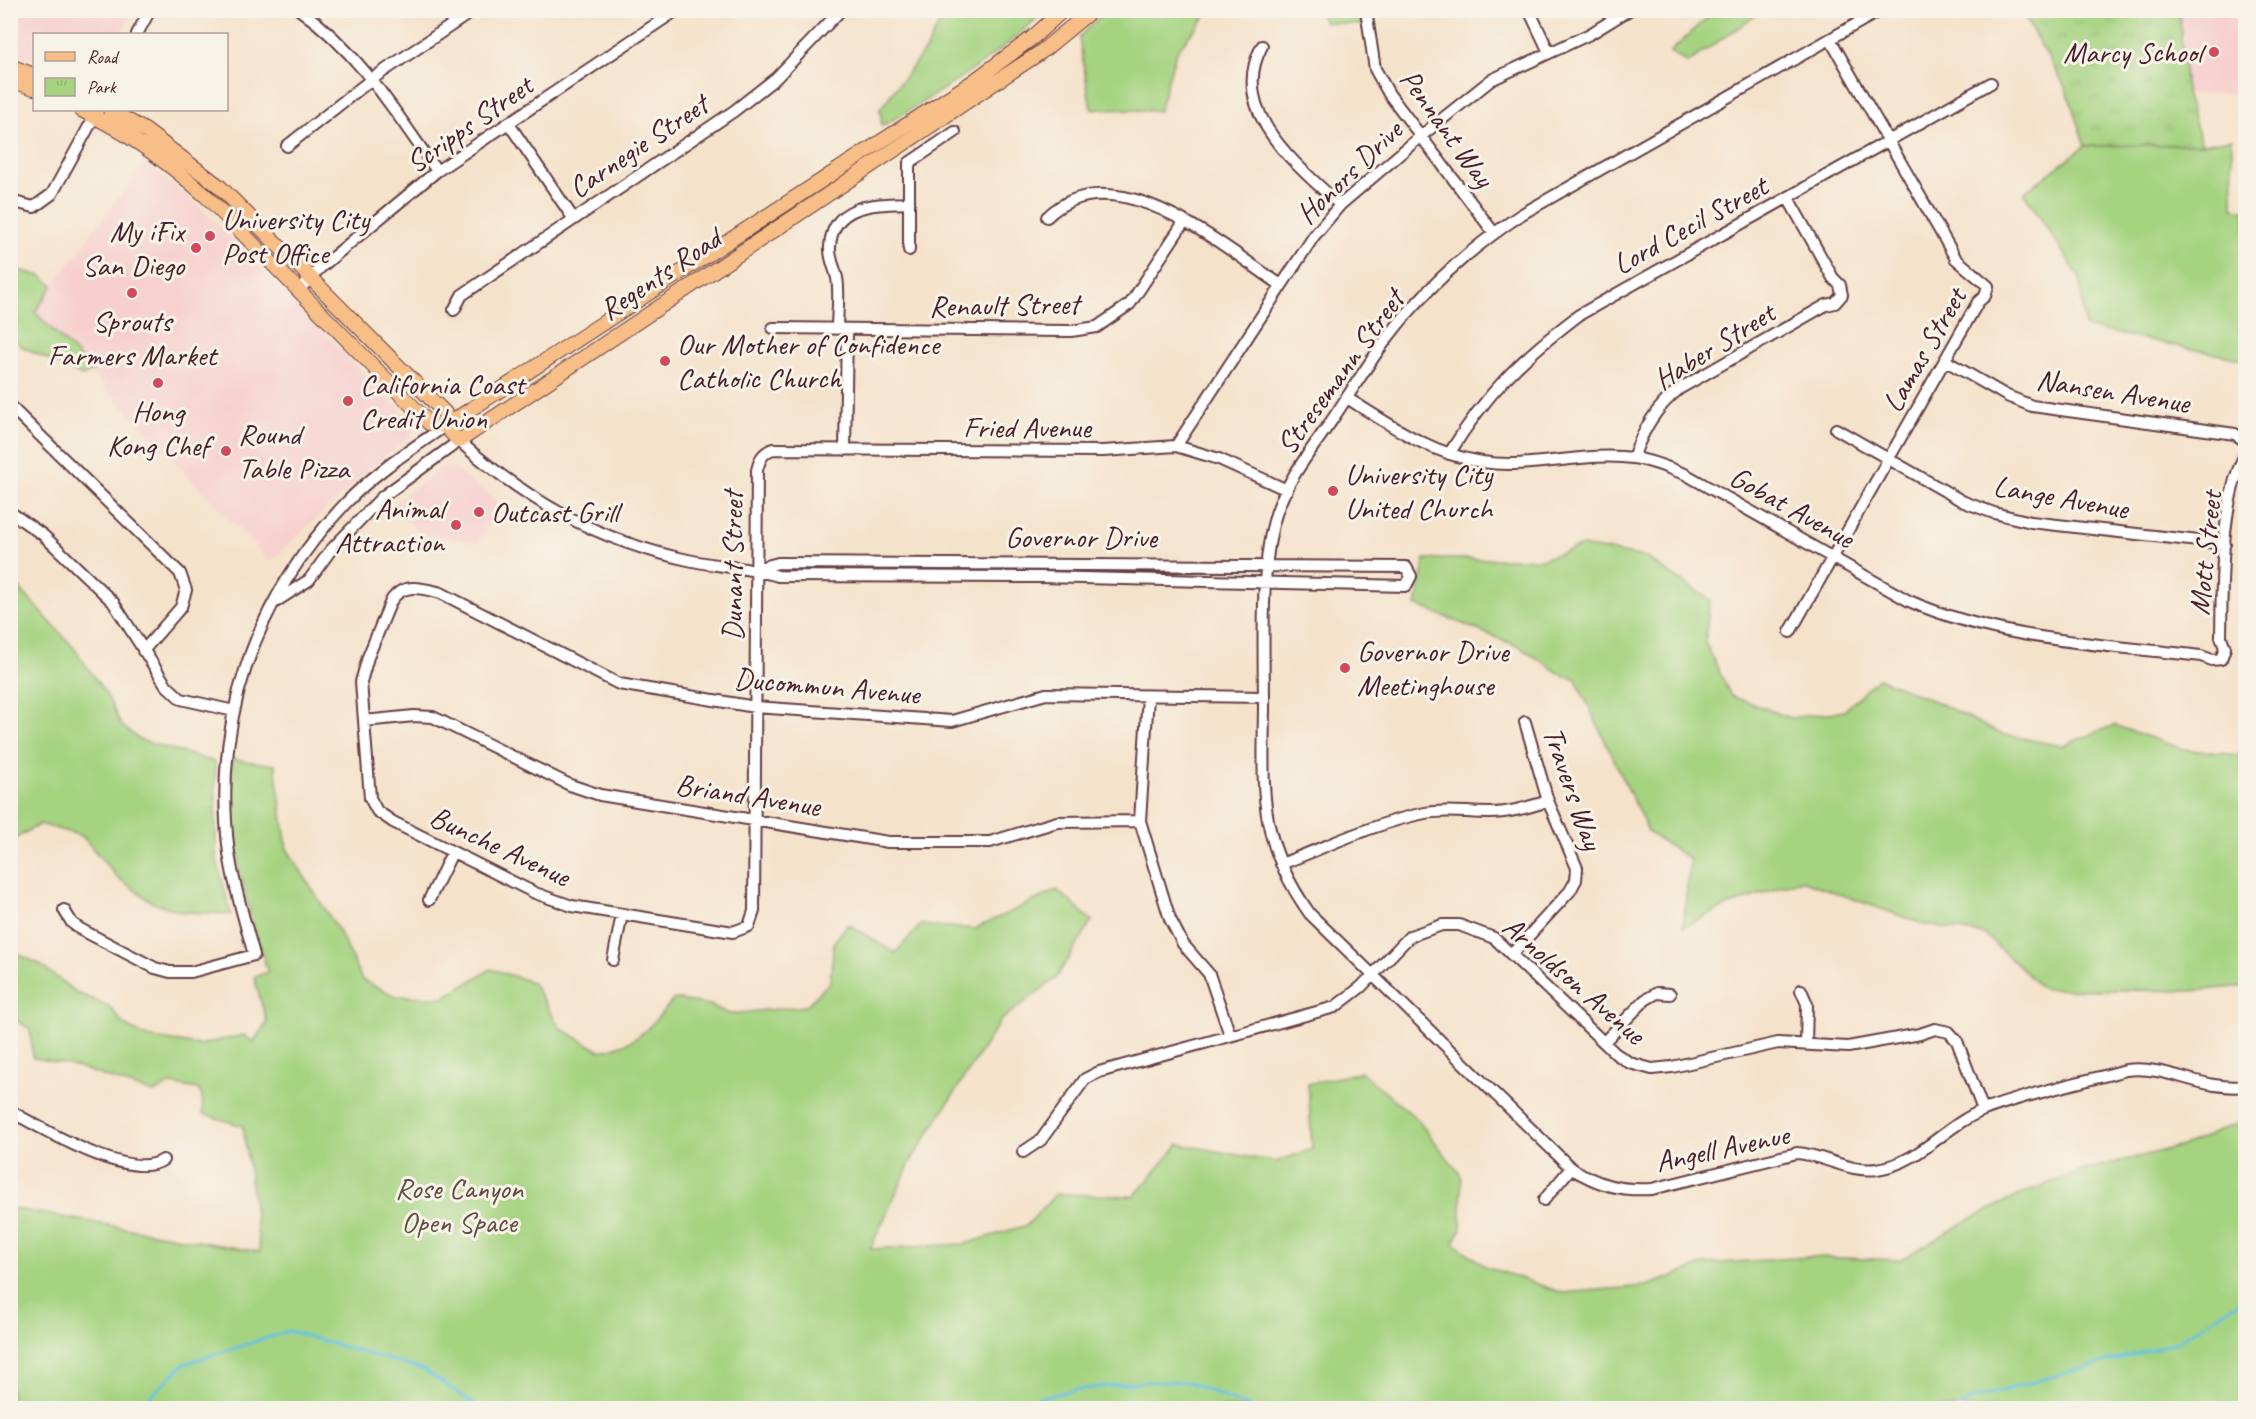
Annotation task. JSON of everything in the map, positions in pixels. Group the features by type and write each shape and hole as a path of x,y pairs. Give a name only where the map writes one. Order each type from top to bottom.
{"main road":[{"name":"Regents Road","path":"445,426 974,81 1032,39 1063,10"},
{"name":"Regents Road","path":"459,441 1041,52 1092,10"},
{"path":"10,66 33,75"},
{"path":"10,80 33,88"},
{"name":"Governor Drive","path":"112,111 154,137 219,186 445,413 445,426"},
{"name":"Governor Drive","path":"96,113 181,174 429,423 445,426 459,441"}],"street":[{"path":"138,33 150,10"},
{"path":"300,10 346,49 372,79 437,171"},
{"path":"287,146 372,79 474,10"},
{"name":"Scripps Street","path":"299,290 437,171 677,10"},
{"name":"Carnegie Street","path":"454,310 462,295 734,111 776,78 840,10"},
{"name":"Pennant Way","path":"1366,10 1375,69 1389,94 1494,232"},
{"path":"1529,10 1549,52"},
{"name":"Honors Drive","path":"1176,446 1314,236 1340,206 1420,135 1491,80 1590,34 1629,10"},
{"name":"Stresemann Street","path":"1372,975 1310,915 1292,889 1271,842 1266,814 1263,785 1267,565 1274,521 1287,490 1379,350 1414,306 1453,266 1494,232 1881,10"},
{"name":"Lamas Street","path":"1790,632 1978,302 1985,296 1988,286 1956,259 1886,141 1830,39"},
{"path":"1262,46 1252,64 1252,87 1269,133 1287,156 1340,206"},
{"name":"Lord Cecil Street","path":"1449,454 1474,414 1504,379 1535,348 1579,315 1991,82"},
{"path":"10,201 34,207 43,203 52,194 96,113"},
{"path":"509,124 573,218"},
{"path":"909,250 909,163 955,132"},
{"path":"1047,217 1061,204 1086,197 1110,195 1148,203 1164,208 1281,285"},
{"name":"Haber Street","path":"1633,458 1642,434 1662,402 1679,389 1826,305 1835,303 1842,295 1840,285 1833,278 1788,198"},
{"path":"845,450 842,329 838,279 830,248 832,233 842,217 854,209 870,204 909,203"},
{"name":"Renault Street","path":"773,328 1071,331 1096,327 1130,304 1184,222"},
{"name":"Nansen Avenue","path":"1946,361 2007,396 2032,406 2064,412 2184,425 2235,434 2245,441"},
{"name":"Gobat Avenue","path":"1347,398 1414,440 1449,454 1482,462 1517,465 1633,458 1685,474 1909,601 1946,617 1984,628 2200,656 2212,660 2221,659"},
{"path":"10,406 180,573 186,590 182,607 143,651"},
{"name":"Regents Road","path":"64,910 72,923 80,929 163,971 191,972 254,955 235,885 226,824 226,763 234,711 247,661 262,624 288,573 346,503 390,465 445,426"},
{"name":"Lange Avenue","path":"1836,429 1964,502 1994,513 2031,522 2225,544"},
{"name":"Regents Road","path":"275,602 309,580 330,551 382,497 459,441"},
{"name":"Governor Drive","path":"459,441 490,470 543,505 605,535 691,561 756,569 778,576 1267,581 1406,586 1410,576 1406,567 1267,565 778,563 756,569"},
{"name":"Mott Street","path":"2221,659 2225,648 2221,637 2225,544 2230,503 2240,463 2246,452 2245,441"},
{"name":"Fried Avenue","path":"760,458 774,449 1103,452 1176,446 1220,459 1287,490"},
{"name":"Dunant Street","path":"748,926 754,911 757,470 760,458"},
{"path":"10,512 43,535 113,603 166,685 181,699 234,711"},
{"name":"Ducommun Avenue","path":"364,720 361,682 368,657 391,601 396,593 406,588 421,588 441,593 619,684 755,707 952,721 1046,694 1264,697"},
{"path":"1148,696 1140,821 1170,919 1183,944 1209,974 1230,1035"},
{"name":"Briand Avenue","path":"364,720 414,716 433,717 570,786 600,795 888,842 960,844 990,842 1057,822 1140,821"},
{"name":"Bunche Avenue","path":"364,720 370,798 378,811 452,853 535,893 572,906 733,932 748,926"},
{"name":"Travers Way","path":"1512,954 1570,891 1576,880 1574,855 1548,801 1525,722"},
{"path":"1281,864 1390,822 1425,813 1446,810 1512,812 1548,801"},
{"path":"429,900 452,853"},
{"path":"613,960 621,914"},
{"name":"Arnoldson Avenue","path":"1023,1152 1041,1140 1085,1079 1230,1035 1335,1007 1347,1000 1410,936 1442,925 1460,925 1476,929 1494,938 1604,1042 1630,1063 1652,1069 1672,1067 1778,1043 1848,1047 1920,1034 1935,1029 1949,1032 1957,1041 1983,1110"},
{"name":"Angell Avenue","path":"1372,975 1570,1168 1603,1186 1628,1191 1652,1189 1797,1153 1817,1155 1846,1167 1874,1170 1900,1165 1919,1154 1943,1132 1983,1110 2126,1070 2146,1068 2210,1087 2246,1086"},
{"path":"1801,990 1807,1004 1806,1044"},
{"path":"1604,1042 1645,1000 1657,993 1670,994"},
{"path":"10,1111 70,1143 103,1157 127,1163 156,1165 163,1160"},
{"path":"1544,1200 1570,1168"}],"shaded area":[{"path":"11,10 134,10 121,33 33,33 33,60 11,52"},
{"name":"Marcy School","path":"2179,11 2245,11 2245,98 2243,94 2186,94"},
{"path":"145,163 196,203 409,419 413,430 408,439 370,468 270,562 33,312"},
{"path":"449,465 502,505 477,542 420,534 393,504 441,467"}],"green space":[{"path":"946,11 1044,11 1007,44 967,74 882,126 880,109 926,49"},
{"path":"1106,11 1210,11 1176,52 1159,111 1091,109 1079,37"},
{"path":"1317,11 1360,11 1361,25 1325,22"},
{"path":"1715,11 1762,11 1687,63 1670,52"},
{"path":"2021,11 2179,11 2186,94 2202,144 2085,146 2066,88"},
{"path":"2232,139 2233,208 2245,210 2245,360 2085,327 2080,278 2024,193 2085,146 2202,144"},
{"path":"11,268 41,276 53,285 35,312 93,371 82,376 21,346 11,337"},
{"path":"1583,546 1645,557 1710,600 1705,642 1731,696 1790,718 1844,711 1878,678 1941,704 2001,734 2062,746 2114,725 2183,749 2245,756 2245,986 2192,991 2043,989 1984,934 1926,925 1801,880 1727,906 1683,927 1690,859 1649,833 1575,678 1565,677 1520,647 1416,605 1425,559 1542,559"},
{"path":"11,579 74,648 108,697 121,725 140,740 215,762 216,857 231,914 184,912 153,903 117,877 82,836 40,824 11,841"},
{"name":"Rose Canyon Open Space","path":"232,759 275,765 287,849 340,933 362,980 395,996 444,997 491,969 532,982 560,1028 600,1051 614,1048 634,1039 657,1019 674,999 710,1005 729,1014 806,1006 830,982 834,942 848,924 895,953 921,925 974,929 1057,890 1092,921 1056,978 1000,1021 911,1161 870,1249 965,1244 1027,1225 1056,1194 1134,1196 1179,1144 1276,1162 1312,1149 1308,1084 1361,1072 1417,1119 1461,1175 1461,1229 1454,1243 1485,1266 1563,1293 1647,1286 1705,1264 1809,1257 1900,1260 1970,1219 2024,1193 2081,1171 2186,1145 2245,1120 2245,1408 11,1408 11,1208 260,1252 243,1126 203,1114 202,1096 198,1089 171,1084 154,1093 79,1068 33,1058 30,1029 11,1017 10,950 39,964 77,993 109,1006 124,1025 147,1037 199,1045 244,1035 253,1042 267,1023 254,977 268,972 239,867 232,814"}],"waterway":[{"path":"1957,1408 1976,1398 2175,1343 2246,1297"},
{"path":"138,1408 184,1364 289,1331 424,1370 480,1408"},
{"path":"991,1408 1075,1390 1143,1382 1188,1382 1251,1408"}],"place":[{"name":"Marcy School","path":"2214,52"},
{"name":"University City Post Office","path":"210,236"},
{"name":"My iFix San Diego","path":"196,248"},
{"name":"Sprouts Farmers Market","path":"132,293"},
{"name":"Our Mother of Confidence Catholic Church","path":"665,361"},
{"name":"Hong Kong Chef","path":"158,383"},
{"name":"California Coast Credit Union","path":"348,401"},
{"name":"Round Table Pizza","path":"226,451"},
{"name":"University City United Church","path":"1333,491"},
{"name":"Outcast Grill","path":"479,512"},
{"name":"Animal Attraction","path":"456,525"},
{"name":"Governor Drive Meetinghouse","path":"1345,668"}]}
